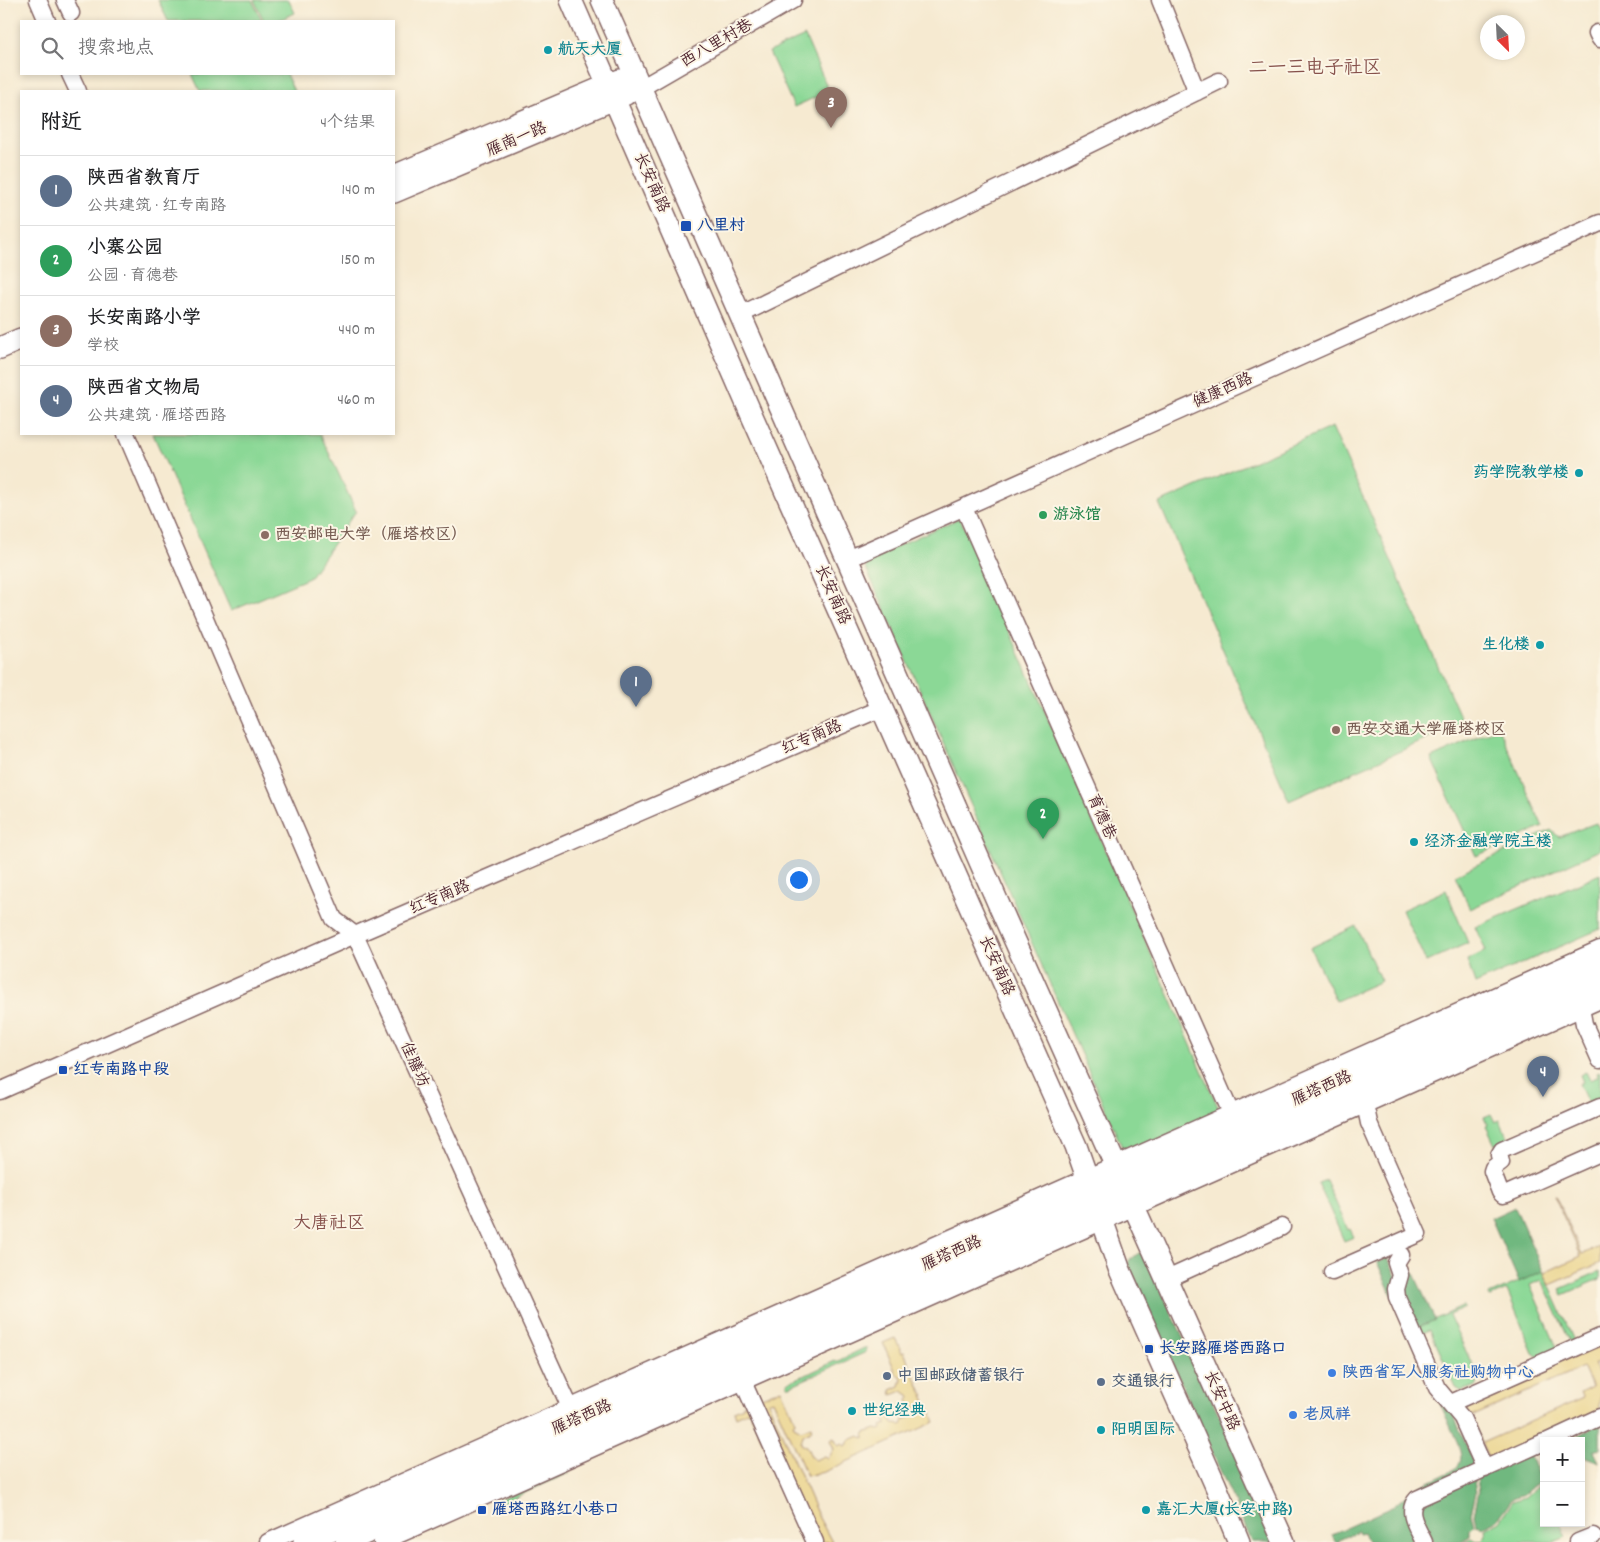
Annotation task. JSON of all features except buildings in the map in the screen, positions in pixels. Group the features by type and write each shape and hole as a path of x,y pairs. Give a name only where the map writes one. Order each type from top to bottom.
{"main road":[{"name":"长安南路","path":"571,0 1072,1137 1095,1199"},
{"name":"长安南路","path":"602,0 846,560 1125,1186"},
{"name":"雁南一路","path":"395,176 638,81"},
{"name":"雁南一路","path":"395,192 611,92"},
{"path":"0,348 20,339"},
{"path":"0,361 20,352"},
{"name":"雁塔西路","path":"1125,1186 1234,1120 1600,965"},
{"name":"雁塔西路","path":"346,1542 382,1532 576,1422 1600,984"},
{"name":"长安中路","path":"1125,1186 1284,1542"},
{"path":"1095,1199 1120,1268 1216,1484 1239,1542"},
{"name":"雁塔西路","path":"576,1422 740,1375 1095,1199"},
{"name":"雁塔西路","path":"304,1542 382,1532"}],"street":[{"path":"38,0 47,20"},
{"name":"西八里村巷","path":"638,81 793,0"},
{"path":"1160,0 1197,92"},
{"path":"70,75 78,90"},
{"path":"740,315 1219,81"},
{"name":"健康西路","path":"846,560 1600,223"},
{"path":"126,435 334,920 355,935"},
{"name":"育德巷","path":"964,508 1234,1120"},
{"name":"红专南路","path":"0,1091 355,935 882,708"},
{"name":"佳膳坊","path":"355,935 576,1422"},
{"path":"1234,1120 1600,949"},
{"path":"1095,1199 1125,1186 1365,1104 1600,1000"},
{"path":"1581,1008 1584,1024 1600,1060"},
{"path":"1332,1272 1418,1234 1369,1123 1365,1104"},
{"path":"1600,1107 1502,1150 1499,1155 1501,1162 1492,1169 1492,1174 1500,1192 1507,1194 1600,1153"},
{"path":"1167,1278 1282,1227"},
{"path":"1401,1254 1396,1262 1400,1275 1396,1289 1397,1296 1437,1388 1462,1418 1485,1469"},
{"path":"1451,1403 1600,1337"},
{"path":"382,1532 740,1375 815,1542"},
{"path":"1557,1437 1600,1417"},
{"path":"268,1542 576,1422"},
{"path":"1424,1542 1412,1514 1415,1501 1540,1444"}],"green space":[{"path":"158,0 252,0 262,20 168,20"},
{"path":"254,0 289,0 295,13 279,20 264,20"},
{"path":"805,36 829,91 794,107 769,52"},
{"path":"192,75 286,75 294,90 200,90"},
{"path":"1332,427 1463,723 1289,801 1159,503"},
{"path":"153,435 320,435 356,511 309,578 231,611"},
{"path":"960,518 1222,1116 1139,1153 1122,1147 863,561"},
{"path":"1499,728 1543,827 1476,856 1431,758"},
{"path":"1596,823 1600,830 1600,850 1470,909 1455,875 1551,830 1559,837"},
{"path":"1600,874 1600,929 1475,984 1467,960 1486,951 1475,927"},
{"path":"1446,890 1468,943 1426,962 1402,910"},
{"path":"1356,926 1381,981 1336,1001 1310,948"},
{"path":"1586,1072 1590,1080 1598,1076 1597,1073 1600,1072 1600,1098 1588,1103 1579,1084 1583,1082 1580,1075"},
{"path":"1491,1114 1495,1122 1500,1120 1508,1139 1495,1145 1484,1117"},
{"path":"1326,1180 1348,1230 1350,1229 1354,1237 1344,1241 1318,1183"},
{"path":"1515,1207 1543,1271 1519,1282 1491,1218"},
{"path":"1139,1253 1144,1253 1278,1542 1252,1542 1128,1263 1130,1259"},
{"path":"1406,1256 1435,1320 1414,1329 1399,1295 1399,1259"},
{"path":"1388,1257 1474,1464 1472,1467 1417,1493 1418,1542 1367,1542 1363,1533 1359,1534 1358,1531 1339,1540 1339,1542 1335,1542 1332,1534 1394,1506 1412,1490 1452,1471 1458,1466 1461,1459 1459,1446 1377,1262"},
{"path":"1543,1271 1574,1341 1570,1342 1542,1280 1530,1285 1558,1350 1540,1358 1533,1353 1507,1290 1490,1297 1489,1295"},
{"path":"1600,1271 1600,1279 1563,1295 1560,1289"},
{"path":"1464,1306 1465,1308 1449,1315 1478,1377 1477,1386 1461,1391 1456,1388 1430,1330 1417,1335 1414,1329"},
{"path":"867,1348 866,1352 787,1386 788,1382"},
{"path":"1600,1423 1600,1449 1594,1451 1599,1462 1585,1457 1585,1437 1575,1437"},
{"path":"1529,1455 1540,1482 1524,1494 1513,1498 1498,1519 1484,1527 1476,1525 1474,1514 1479,1491 1477,1478"},
{"path":"567,1470 569,1473 493,1507 491,1503"},
{"path":"1474,1479 1476,1493 1471,1513 1474,1526 1470,1530 1470,1536 1460,1542 1434,1542 1418,1506"},
{"path":"1540,1485 1540,1527 1562,1527 1566,1537 1554,1542 1463,1542 1471,1538 1476,1541 1482,1540 1486,1535 1485,1529 1500,1521 1513,1501 1525,1497"}],"sand":[{"path":"1554,1195 1582,1254 1600,1247 1600,1263 1550,1285 1544,1273 1581,1256"},
{"path":"895,1338 902,1353 904,1352 935,1422 824,1472 807,1476 773,1400 768,1402 819,1518 832,1542 808,1542 749,1411 736,1417 734,1411 743,1407 743,1405 781,1389 795,1421 794,1426 801,1430 811,1426 812,1430 803,1435 801,1443 806,1446 815,1460 824,1456 829,1457 834,1449 830,1440 834,1438 838,1446 842,1444 845,1446 848,1444 848,1441 859,1436 864,1438 865,1433 882,1429 882,1426 887,1424 884,1416 888,1414 893,1424 902,1425 904,1420 913,1416 914,1413 908,1400 909,1395 902,1391 892,1395 891,1390 900,1386 902,1378 897,1375 883,1343"},
{"path":"1600,1343 1600,1361 1594,1364 1600,1376 1600,1412 1492,1458 1488,1457 1467,1413 1466,1405","holes":["1583,1367 1592,1387 1580,1393 1583,1398 1482,1443 1471,1417"]}],"place":[{"name":"航天大厦","path":"548,50"},
{"name":"长安南路小学","path":"831,128"},
{"name":"八里村","path":"686,226"},
{"name":"药学院教学楼","path":"1579,473"},
{"name":"游泳馆","path":"1043,515"},
{"name":"西安邮电大学（雁塔校区）","path":"265,535"},
{"name":"生化楼","path":"1540,645"},
{"name":"陕西省教育厅","path":"636,707"},
{"name":"西安交通大学雁塔校区","path":"1336,730"},
{"name":"小寨公园","path":"1043,839"},
{"name":"经济金融学院主楼","path":"1414,842"},
{"name":"红专南路中段","path":"63,1070"},
{"name":"陕西省文物局","path":"1543,1097"},
{"name":"长安路雁塔西路口","path":"1149,1349"},
{"name":"陕西省军人服务社购物中心","path":"1332,1373"},
{"name":"中国邮政储蓄银行","path":"887,1376"},
{"name":"交通银行","path":"1101,1382"},
{"name":"世纪经典","path":"852,1411"},
{"name":"老凤祥","path":"1293,1415"},
{"name":"阳明国际","path":"1101,1430"},
{"name":"雁塔西路红小巷口","path":"482,1510"},
{"name":"嘉汇大厦(长安中路)","path":"1146,1510"}],"district":[{"name":"二一三电子社区","path":"1315,69"},
{"name":"大唐社区","path":"329,1224"}]}
